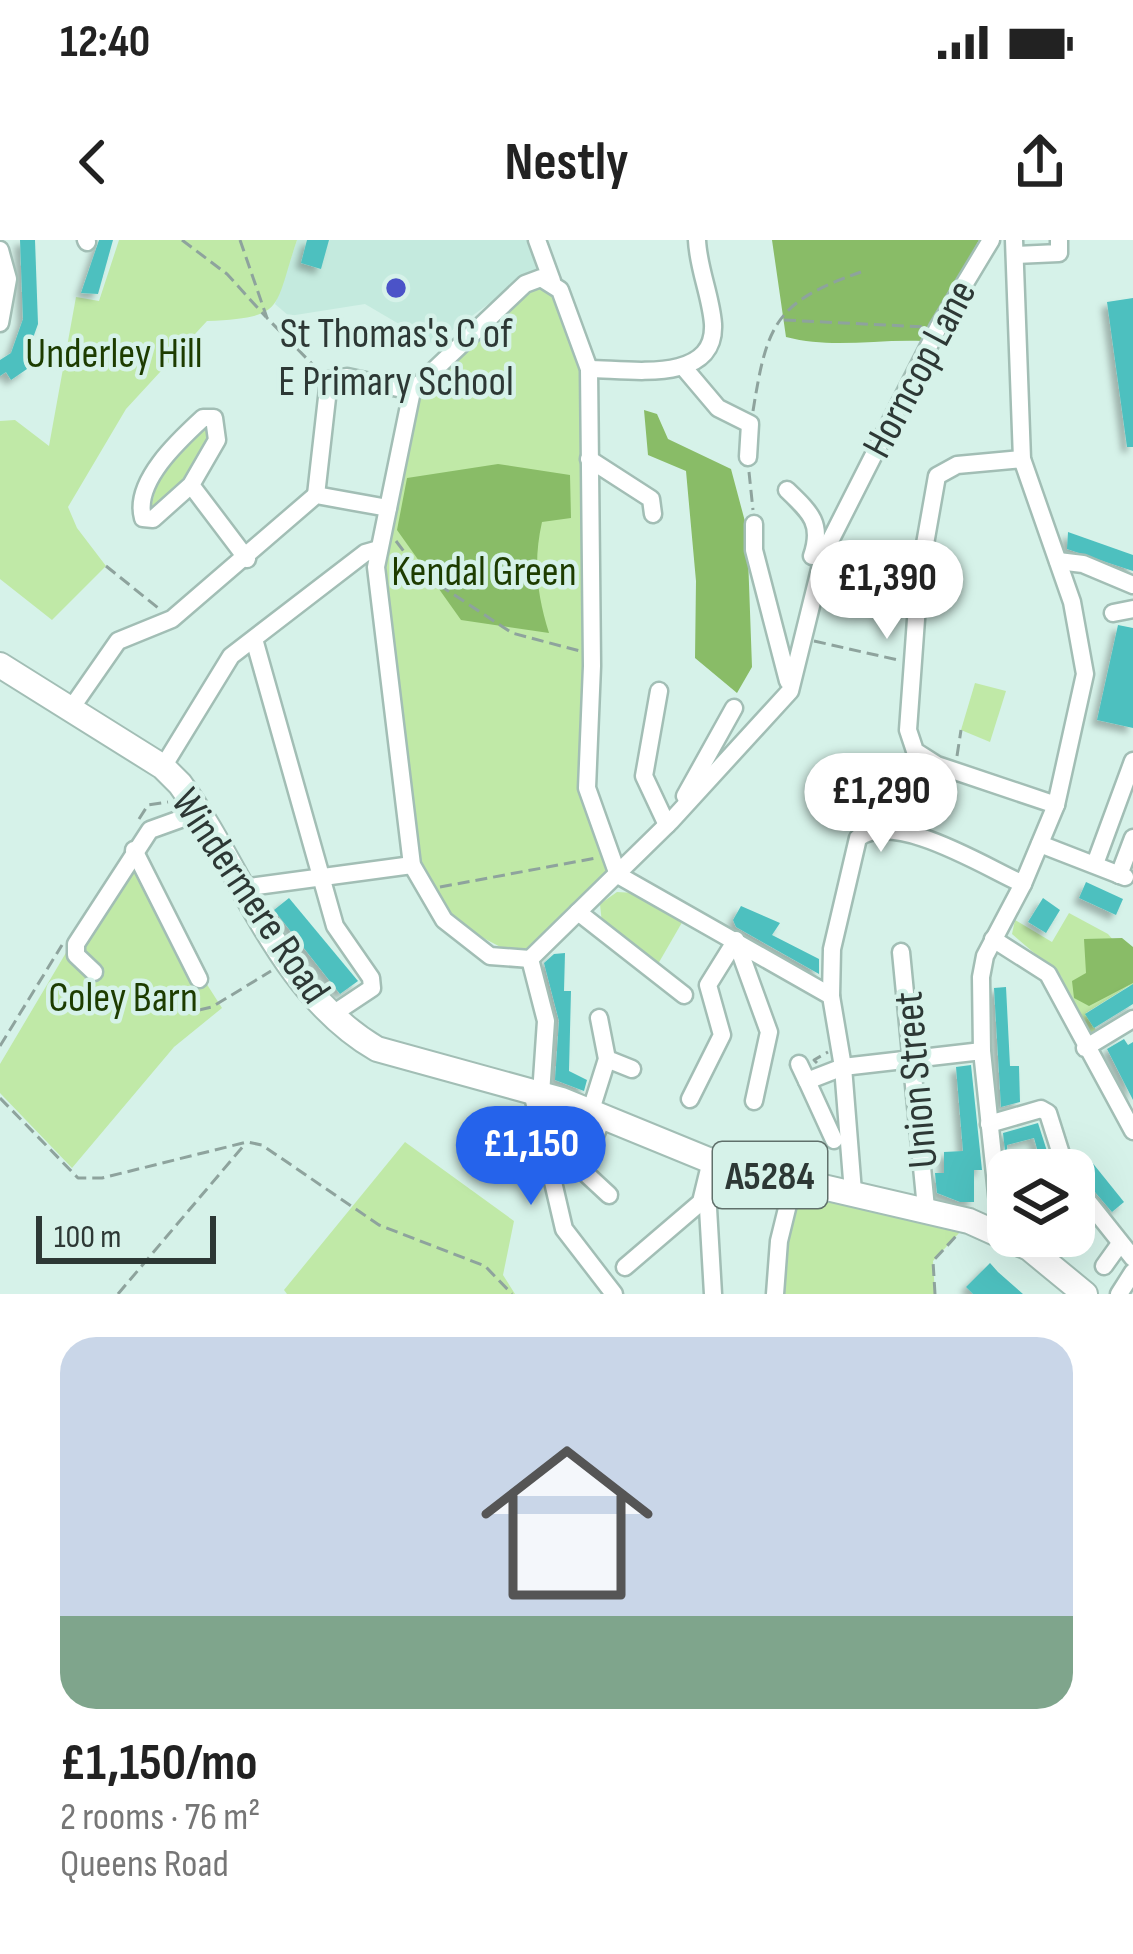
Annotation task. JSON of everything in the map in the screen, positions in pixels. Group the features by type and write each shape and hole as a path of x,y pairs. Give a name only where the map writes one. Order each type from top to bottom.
{"highway":[{"name":"Windermere Road","path":"0,665 163,767 200,812 288,961 363,1042 397,1058 537,1093 596,1115 708,1173 794,1180 926,1208 987,1227"},
{"name":"A5284","path":"1035,1257 1085,1294"}],"street":[{"path":"537,240 589,369 592,667 586,788 609,855 618,875 832,996"},
{"path":"589,369 685,369 712,338 697,240"},
{"name":"Horncop Lane","path":"790,691 818,573 861,476 938,328 991,240"},
{"path":"992,1149 980,977 993,938 1023,884 1056,805 1072,754 1085,674 1083,644 1022,459 1012,245 1059,253 1059,240"},
{"path":"0,250 8,279 0,323"},
{"path":"552,281 525,284 412,391 376,566 412,865 444,920 490,956 530,959 669,823 790,691 754,550 754,524"},
{"path":"685,369 718,408 750,424 748,457"},
{"path":"70,710 118,641 172,619 316,495 329,380 347,377 412,391"},
{"path":"202,418 214,418 217,440 191,485 153,519 143,518 143,498 170,448 202,418"},
{"path":"589,459 650,499 653,514"},
{"path":"1022,459 957,465 937,476 928,500 908,730 915,751 946,768 1056,805"},
{"path":"191,485 247,559"},
{"path":"787,490 817,523 812,558 818,573"},
{"path":"316,495 386,516"},
{"path":"163,767 231,656 365,553 379,549"},
{"path":"1058,561 1082,564 1133,585"},
{"path":"1113,613 1133,609"},
{"path":"254,639 335,926 372,988 333,1014"},
{"path":"659,691 644,776 669,823"},
{"path":"669,823 734,708"},
{"path":"1095,864 1132,767"},
{"path":"94,972 76,955 76,944 134,850 150,830 200,812"},
{"path":"1040,844 1122,876 1133,834 1111,822"},
{"path":"853,1192 832,996 832,949 858,838 876,828 912,833 1023,884"},
{"path":"134,850 199,979"},
{"path":"242,888 412,865"},
{"path":"578,912 684,995"},
{"path":"993,938 1048,974 1133,1131"},
{"path":"690,1099 722,1035 708,985 736,940"},
{"path":"736,940 769,1032 754,1101"},
{"name":"Union Street","path":"901,952 926,1208"},
{"path":"530,959 546,1021 537,1093 564,1229 614,1294"},
{"path":"598,1018 607,1059 582,1170 609,1195"},
{"path":"1085,1048 1133,1019"},
{"path":"816,1078 843,1067 982,1051"},
{"path":"607,1059 632,1069"},
{"path":"799,1064 816,1078 834,1140"},
{"path":"989,1124 1041,1109 1048,1113 1059,1149"},
{"path":"625,1267 701,1202 708,1173"},
{"path":"708,1173 713,1294"},
{"path":"775,1294 778,1241 794,1180"},
{"path":"1095,1211 1126,1251 1104,1266"}],"path":[{"path":"182,240 227,274 329,380"},
{"path":"241,240 267,318"},
{"path":"750,424 764,340 810,290 861,272"},
{"path":"780,320 938,328"},
{"path":"748,457 754,524"},
{"path":"386,516 412,564"},
{"path":"379,549 412,564 512,633 588,653"},
{"path":"106,566 172,619"},
{"path":"799,638 912,664"},
{"path":"912,833 961,730"},
{"path":"426,890 609,855"},
{"path":"199,1010 212,1007 288,961"},
{"path":"816,1078 814,1060 831,1049"},
{"path":"0,1098 78,1178 102,1178 249,1142 379,1225 485,1266 512,1294"},
{"path":"118,1294 249,1142"},
{"path":"934,1294 933,1261 969,1221"}],"shaded area":[{"name":"St Thomas's C of E Primary School","path":"297,240 532,240 540,267 433,344 365,304 289,316 275,304"}],"green space":[{"name":"Underley Hill","path":"119,240 297,240 273,306 251,317 207,321 126,409 68,507 77,528 106,566 52,620 0,579 0,421 15,420 49,446 76,297 99,301"},
{"path":"772,240 979,240 923,341 837,343 786,337"},
{"name":"Kendal Green","path":"533,287 552,291 581,371 588,653 584,790 610,874 527,948 510,952 470,931 449,911 415,857 384,567 417,394"},
{"path":"644,410 657,414 668,439 731,469 747,529 752,667 737,693 695,658 696,581 686,471 648,455"},
{"path":"209,425 211,434 186,478 150,511 159,476"},
{"path":"498,464 570,475 571,518 542,522 539,537 538,578 549,633 461,620 397,530 407,478"},
{"path":"975,683 1006,691 990,742 961,730"},
{"name":"Coley Barn","path":"127,859 222,1008 174,1047 72,1168 0,1093 0,1064 121,860"},
{"path":"617,892 635,893 684,919 658,964 602,924 600,904"},
{"path":"1069,913 1108,934 1133,963 1133,990 1129,986 1086,1013 1097,1032 1093,1034 1084,1029 1061,976 1012,934 1015,920 1052,942"},
{"path":"1122,938 1133,947 1133,983 1089,1006 1074,998 1072,981 1086,973 1084,939"},
{"path":"405,1142 514,1221 503,1275 515,1294 287,1294 284,1290"},
{"path":"799,1193 960,1232 933,1261 935,1294 782,1294 789,1216"}],"building":[{"path":"20,240 35,240 38,324 24,363 27,369 11,380 6,372 0,376 0,360 11,353 23,319"},
{"path":"99,240 113,240 98,294 81,293"},
{"path":"307,240 329,240 321,269 301,263"},
{"path":"1133,298 1133,447 1127,447 1107,302"},
{"path":"1068,532 1133,555 1133,571 1067,549"},
{"path":"1118,625 1133,628 1133,728 1097,720"},
{"path":"1086,882 1123,899 1116,915 1079,898"},
{"path":"289,898 358,981 340,994 274,910"},
{"path":"1043,898 1060,910 1046,933 1028,922"},
{"path":"741,906 780,923 772,935 819,959 819,974 736,927 733,920"},
{"path":"565,953 564,991 571,991 569,1071 587,1080 584,1091 555,1080 559,1021 544,963 554,954"},
{"path":"1133,984 1133,1004 1094,1028 1085,1014"},
{"path":"1006,987 1010,1066 1019,1066 1020,1102 1001,1107 994,988"},
{"path":"1124,1039 1128,1045 1133,1042 1133,1100 1107,1049"},
{"path":"971,1065 982,1170 974,1170 974,1202 960,1202 937,1193 935,1173 944,1173 944,1152 963,1151 956,1067"},
{"path":"1038,1123 1046,1149 1037,1149 1034,1138 1005,1149 1003,1133"},
{"path":"1095,1166 1124,1202 1112,1212 1095,1192"},
{"path":"990,1263 1023,1294 973,1294 966,1287"}],"place":[{"name":"St Thomas's C of E Primary School","path":"396,288"}]}
